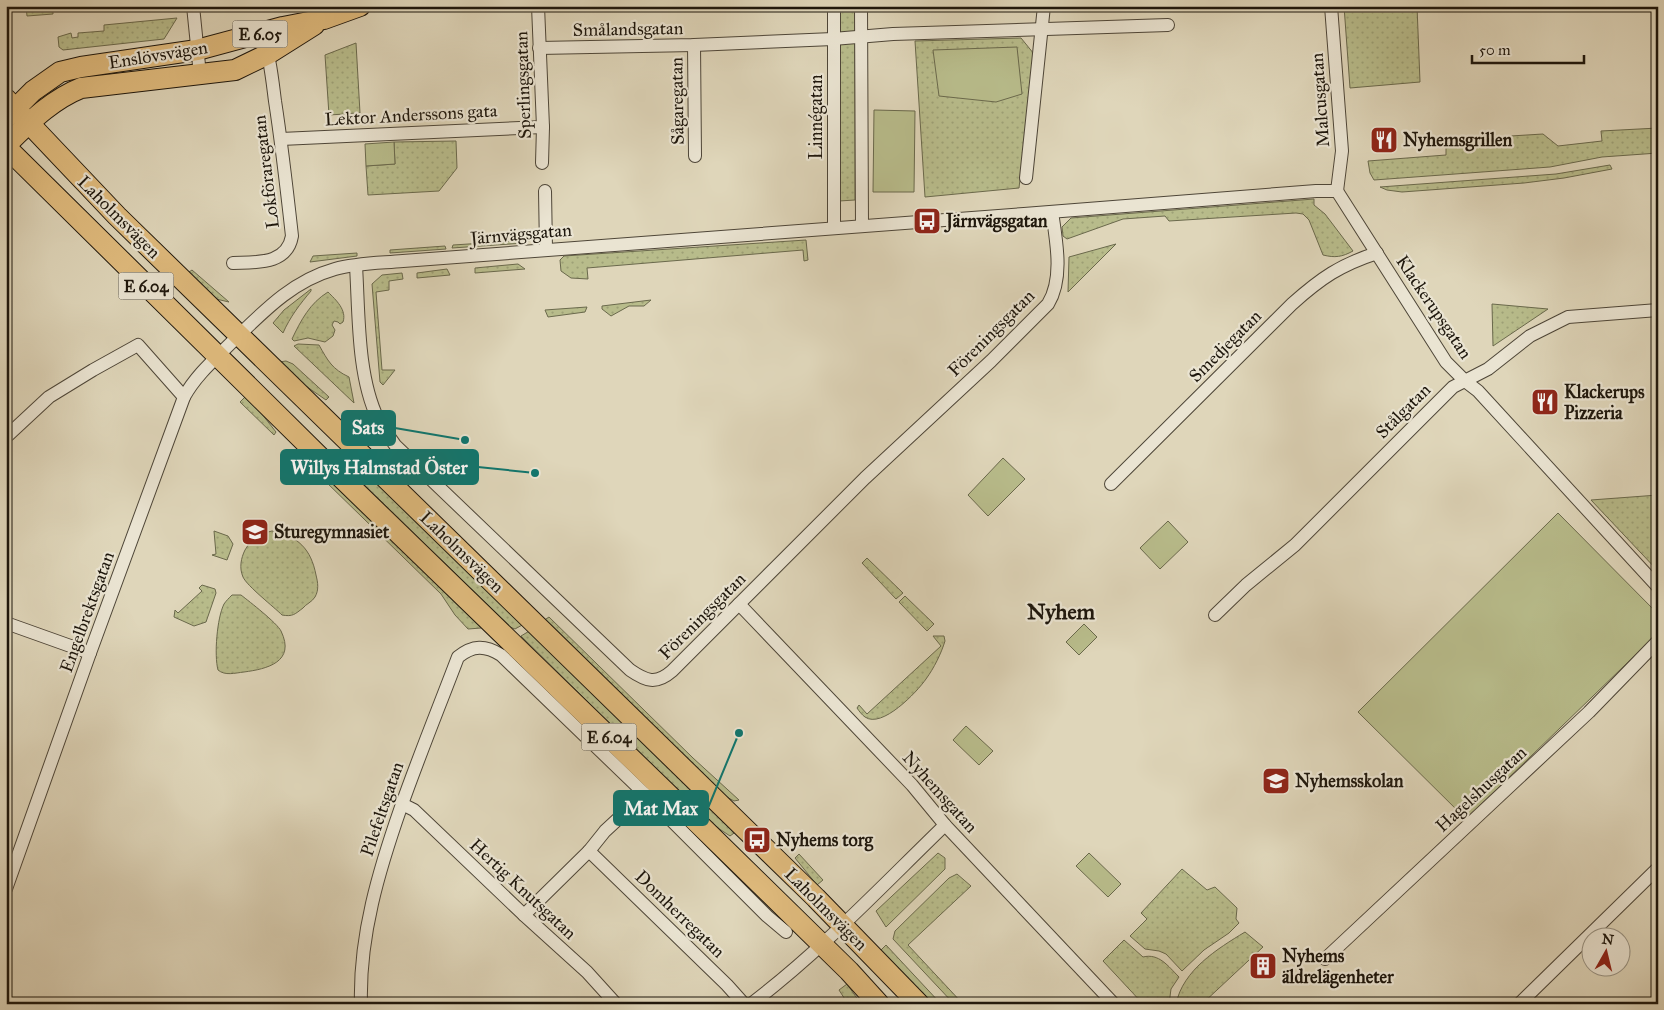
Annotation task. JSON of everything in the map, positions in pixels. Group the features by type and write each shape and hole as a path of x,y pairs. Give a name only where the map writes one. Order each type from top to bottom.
{"highway":[{"name":"Enslövsvägen","path":"6,146 14,112 42,83 60,72 81,67 197,50 265,45 283,27 324,19 360,6"},
{"name":"Enslövsvägen","path":"14,112 59,99 81,88 200,74 221,61 265,45 294,38 324,19"},
{"name":"Laholmsvägen","path":"14,112 239,336 842,924 919,1004"},
{"name":"Laholmsvägen","path":"6,146 879,1004"}],"street":[{"path":"192,6 200,74"},
{"name":"Sperlingsgatan","path":"538,6 538,48 543,127 542,163"},
{"name":"Linnégatan","path":"834,6 834,228"},
{"path":"861,6 862,226"},
{"path":"1026,178 1044,6"},
{"name":"Malcusgatan","path":"1331,6 1342,151 1337,191"},
{"name":"Smålandsgatan","path":"538,48 694,45 833,39 893,34 1168,25"},
{"name":"Lokföraregatan","path":"233,264 269,261 277,258 284,252 292,236 281,139 265,45"},
{"name":"Sågaregatan","path":"694,45 695,156"},
{"name":"Lektor Anderssons gata","path":"281,139 543,127"},
{"path":"544,191 546,249"},
{"name":"Järnvägsgatan","path":"218,356 266,308 287,292 304,281 336,269 356,266 546,249 1316,191 1337,191"},
{"name":"Klackerupsgatan","path":"1337,191 1446,362 1478,391 1658,587"},
{"name":"Föreningsgatan","path":"356,266 366,387 375,413 395,445 630,670 644,679 655,680 663,678 865,478 1048,304 1055,289 1057,263 1052,212"},
{"name":"Smedjegatan","path":"1111,484 1312,286 1332,272 1377,252"},
{"name":"Stålgatan","path":"1215,615 1246,585 1294,545 1452,386 1488,369 1530,336 1568,317 1658,310"},
{"path":"6,437 49,397 93,370 138,346 184,397"},
{"name":"Engelbrektsgatan","path":"6,890 184,397 194,381 218,356"},
{"name":"Nyhemsgatan","path":"739,604 912,785 945,825 1114,1004"},
{"path":"6,623 90,653"},
{"name":"Hagelshusgatan","path":"1325,960 1588,712 1658,641"},
{"name":"Pilefeltsgatan","path":"361,1004 363,959 372,905 385,854 412,773 458,657 468,649 493,650 501,655 644,794"},
{"path":"524,915 590,851 605,831 644,794 767,916 786,932"},
{"name":"Hertig Knutsgatan","path":"402,804 414,810 587,972 616,1004"},
{"path":"751,1004 796,969 945,825"},
{"name":"Domherregatan","path":"590,851 744,1004"},
{"path":"1519,1004 1658,868"}],"green space":[{"path":"26,6 56,6 53,7 53,14 27,16"},
{"path":"840,6 856,6 855,33 844,34 839,31"},
{"path":"1344,6 1417,6 1420,82 1350,88"},
{"path":"177,18 164,39 63,50 59,47 58,37 71,33 72,38 78,37 78,33 104,31 104,25"},
{"path":"1021,38 1034,54 1019,188 925,197 915,41"},
{"path":"356,43 360,113 329,115 325,55"},
{"path":"855,43 855,200 839,201 839,44"},
{"path":"1017,47 1022,94 996,102 939,96 933,50"},
{"path":"874,110 915,111 914,192 873,192"},
{"path":"1658,128 1658,153 1602,157 1550,167 1374,180 1370,173 1368,161 1446,155 1446,140 1543,134 1558,146 1602,141 1601,131"},
{"path":"456,141 457,168 439,191 368,195 366,166 395,164 394,142"},
{"path":"394,142 395,164 366,166 365,144"},
{"path":"1610,165 1612,169 1524,183 1402,192 1380,187 1556,174"},
{"path":"1314,199 1314,205 1325,214 1353,251 1338,256 1323,255 1309,220 1303,214 1296,213 1169,221 1165,216 1123,219 1067,239 1063,236 1062,227 1071,218"},
{"path":"531,240 525,243 452,248 453,245"},
{"path":"806,240 808,260 804,261 803,250 587,268 588,279 571,278 561,271 560,260 564,256"},
{"path":"1116,244 1068,292 1069,257"},
{"path":"445,246 446,249 390,253 390,250"},
{"path":"357,253 357,256 310,262 313,256"},
{"path":"518,264 525,269 475,273 475,268"},
{"path":"447,269 450,275 417,278 417,273"},
{"path":"192,270 229,302 216,299 193,279 189,272"},
{"path":"402,273 403,279 389,281 389,290 376,292 382,370 395,370 383,385 380,382 372,284 382,275"},
{"path":"311,289 292,316 283,333 273,323 284,310"},
{"path":"328,292 342,309 343,322 340,324 334,321 332,325 335,330 333,336 325,342 308,338 294,341 292,339 307,312 316,301"},
{"path":"651,300 644,306 629,306 611,316 602,309 602,306"},
{"path":"1492,304 1548,309 1493,346"},
{"path":"587,307 585,312 548,317 545,310"},
{"path":"298,344 319,345 331,364 338,371 349,377 354,403 294,346"},
{"path":"286,361 293,364 329,397 326,400 300,382 279,362"},
{"path":"247,395 276,432 274,435 240,402"},
{"path":"1003,458 1025,479 988,516 968,495"},
{"path":"355,459 524,624 515,629 510,627 346,467"},
{"path":"326,478 347,494 484,626 468,629 455,615 441,594 324,480"},
{"path":"1658,495 1658,571 1591,500"},
{"path":"1558,513 1658,614 1656,635 1466,819 1358,712"},
{"path":"1168,521 1188,542 1160,569 1140,548"},
{"path":"214,531 228,536 233,544 227,560 212,555 216,554"},
{"path":"272,531 289,536 302,545 311,558 318,584 315,597 312,600 296,613 286,616 282,615 250,586 242,574 242,560 250,542 256,537"},
{"path":"867,558 903,593 896,599 862,563"},
{"path":"202,585 215,589 216,593 206,622 194,626 174,617 175,610 178,613 202,591 199,588"},
{"path":"232,595 241,595 279,627 285,642 285,650 277,662 253,671 227,674 218,670 216,646 218,627 224,604"},
{"path":"905,596 934,624 927,631 899,602"},
{"path":"549,617 693,758 739,800 734,801 725,796 543,621"},
{"path":"1084,624 1097,637 1079,655 1066,642"},
{"path":"531,630 737,831 730,836 712,824 521,636"},
{"path":"933,636 944,636 945,641 934,666 921,685 907,700 889,714 872,719 865,717 857,708 859,705 867,714 941,646"},
{"path":"966,726 993,751 979,765 953,740"},
{"path":"938,853 945,858 945,869 886,927 876,911"},
{"path":"1089,853 1121,884 1108,897 1076,866"},
{"path":"799,854 823,880 817,885 795,858"},
{"path":"1182,869 1207,890 1215,887 1237,908 1236,919 1239,923 1229,933 1204,950 1182,971 1166,954 1145,949 1130,936 1147,919 1141,913"},
{"path":"957,874 971,886 908,945 963,1004 954,1004 893,939 895,931 949,878"},
{"path":"1245,932 1263,947 1202,1004 1176,1004 1186,981 1194,971 1213,953"},
{"path":"1124,940 1143,957 1154,957 1163,961 1179,977 1171,989 1169,1004 1143,1004 1103,961"},
{"path":"886,945 941,1004 932,1004 881,950"},
{"path":"847,984 861,1004 848,1004 839,990"}],"place":[{"name":"Nyhemsgrillen","path":"1384,140"},
{"name":"Järnvägsgatan","path":"927,221"},
{"name":"Klackerups Pizzeria","path":"1545,402"},
{"name":"Sats","path":"465,440"},
{"name":"Willys Halmstad Öster","path":"535,473"},
{"name":"Sturegymnasiet","path":"255,532"},
{"name":"Mat Max","path":"739,733"},
{"name":"Nyhemsskolan","path":"1276,781"},
{"name":"Nyhems torg","path":"757,840"},
{"name":"Nyhems äldrelägenheter","path":"1263,966"}],"district":[{"name":"Nyhem","path":"1061,611"}]}
